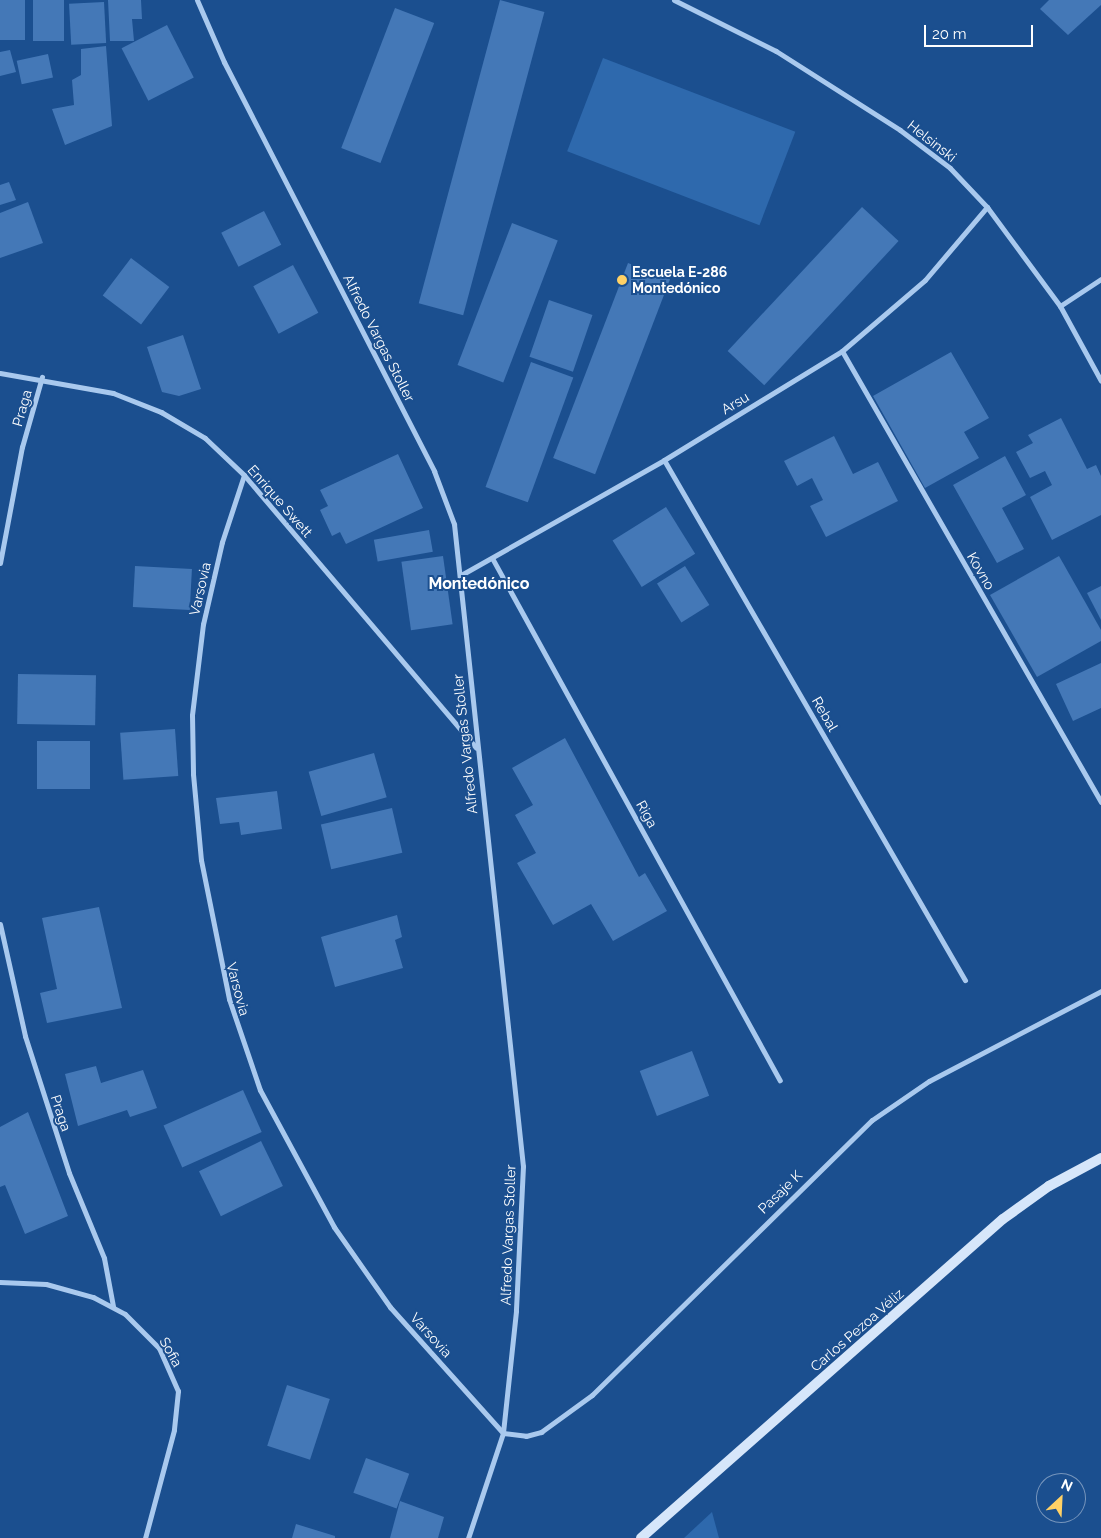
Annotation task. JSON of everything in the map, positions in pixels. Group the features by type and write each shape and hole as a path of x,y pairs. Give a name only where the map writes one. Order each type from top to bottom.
{"main road":[{"name":"Carlos Pezoa Véliz","path":"641,1538 1003,1219 1049,1186 1101,1158"}],"street":[{"name":"Alfredo Vargas Stoller","path":"197,0 224,62 434,471 454,524 461,575 477,748 523,1166 516,1312 503,1433 468,1538"},
{"name":"Helsinski","path":"674,0 776,51 900,130 950,168 987,207 1060,306 1101,381"},
{"name":"Arsu","path":"461,575 494,559 664,460 842,351 925,280 987,207"},
{"path":"1060,306 1101,279"},
{"name":"Kovno","path":"842,351 1101,802"},
{"name":"Enrique Swett","path":"0,373 42,377 113,393 161,412 205,438 244,475 477,748"},
{"name":"Praga","path":"0,563 22,447 42,377"},
{"name":"Rebal","path":"664,460 965,980"},
{"name":"Varsovia","path":"244,475 222,542 203,624 192,715 193,774 202,860 229,999 260,1090 334,1227 390,1307 503,1433"},
{"name":"Riga","path":"494,559 780,1080"},
{"name":"Praga","path":"0,924 28,1045 69,1173 104,1258 113,1306"},
{"name":"Pasaje K","path":"503,1433 526,1436 541,1432 592,1395 872,1120 929,1082 1101,991"},
{"name":"Sofia","path":"0,1282 54,1286 113,1306 159,1348 178,1391 174,1430 145,1538"}],"shaded area":[{"path":"603,58 795,132 759,225 567,151"},
{"path":"712,1512 719,1538 684,1538"}],"building":[{"path":"0,0 25,0 25,40 0,40"},
{"path":"33,0 64,0 64,41 33,41"},
{"path":"108,0 141,0 142,19 132,19 134,41 110,41"},
{"path":"500,0 544,12 463,315 419,303"},
{"path":"1049,0 1101,0 1101,5 1068,35 1040,9"},
{"path":"104,2 106,43 71,45 69,4"},
{"path":"395,8 434,23 380,163 341,148"},
{"path":"167,25 194,78 148,101 122,48"},
{"path":"106,46 112,126 65,145 52,109 74,105 72,80 81,75 81,49"},
{"path":"10,50 16,72 0,76 0,52"},
{"path":"48,54 53,77 22,84 17,61"},
{"path":"9,182 16,200 0,205 0,185"},
{"path":"28,202 43,243 0,258 0,213"},
{"path":"862,207 899,241 764,385 728,351"},
{"path":"264,211 281,245 238,267 221,233"},
{"path":"512,223 558,241 503,382 458,365"},
{"path":"131,258 169,287 141,324 103,296"},
{"path":"628,263 670,279 595,474 553,458"},
{"path":"293,265 318,313 279,334 253,286"},
{"path":"549,300 592,315 573,372 529,357"},
{"path":"183,335 201,389 179,396 162,392 147,347"},
{"path":"951,352 989,418 964,432 979,458 925,488 873,396"},
{"path":"531,362 573,377 528,502 486,487"},
{"path":"1061,418 1087,469 1096,465 1101,476 1101,515 1052,540 1030,497 1052,485 1045,471 1030,478 1016,452 1033,443 1028,435"},
{"path":"834,436 853,474 878,462 898,501 826,537 810,506 823,500 812,478 797,486 784,461"},
{"path":"398,454 423,508 346,544 340,532 332,536 320,510 328,506 320,490"},
{"path":"1005,456 1026,495 1002,508 1024,549 997,563 953,485"},
{"path":"666,507 695,554 642,587 613,540"},
{"path":"429,530 433,552 378,561 374,540"},
{"path":"443,556 453,624 411,630 401,562"},
{"path":"1059,556 1101,630 1101,641 1037,677 990,595"},
{"path":"135,566 192,569 190,610 133,607"},
{"path":"685,566 709,605 681,622 657,583"},
{"path":"1101,586 1101,620 1087,593"},
{"path":"1101,663 1101,708 1073,721 1056,684"},
{"path":"18,674 96,675 95,725 17,724"},
{"path":"175,729 178,776 123,780 120,733"},
{"path":"565,738 639,877 645,873 667,911 613,941 591,904 553,925 517,863 536,853 515,815 533,805 512,768"},
{"path":"37,741 90,741 90,789 37,789"},
{"path":"374,753 387,797 321,816 309,772"},
{"path":"277,791 282,829 241,835 239,822 220,824 216,798"},
{"path":"392,808 402,853 331,869 321,824"},
{"path":"99,907 122,1008 47,1023 40,993 57,989 42,918"},
{"path":"397,915 402,937 395,940 403,968 335,987 321,937"},
{"path":"692,1051 709,1096 657,1116 640,1071"},
{"path":"96,1066 101,1083 143,1070 157,1108 130,1117 127,1110 78,1126 65,1074"},
{"path":"243,1090 262,1132 182,1167 164,1125"},
{"path":"28,1112 68,1216 25,1234 5,1185 0,1187 0,1127"},
{"path":"261,1141 283,1186 221,1216 199,1171"},
{"path":"287,1385 330,1399 310,1460 267,1446"},
{"path":"366,1458 409,1474 397,1509 353,1493"},
{"path":"400,1501 444,1517 438,1538 390,1538"},
{"path":"296,1524 335,1536 335,1538 292,1538"}],"place":[{"name":"Escuela E-286 Montedónico","path":"622,280"}],"district":[{"name":"Montedónico","path":"479,584"}]}
